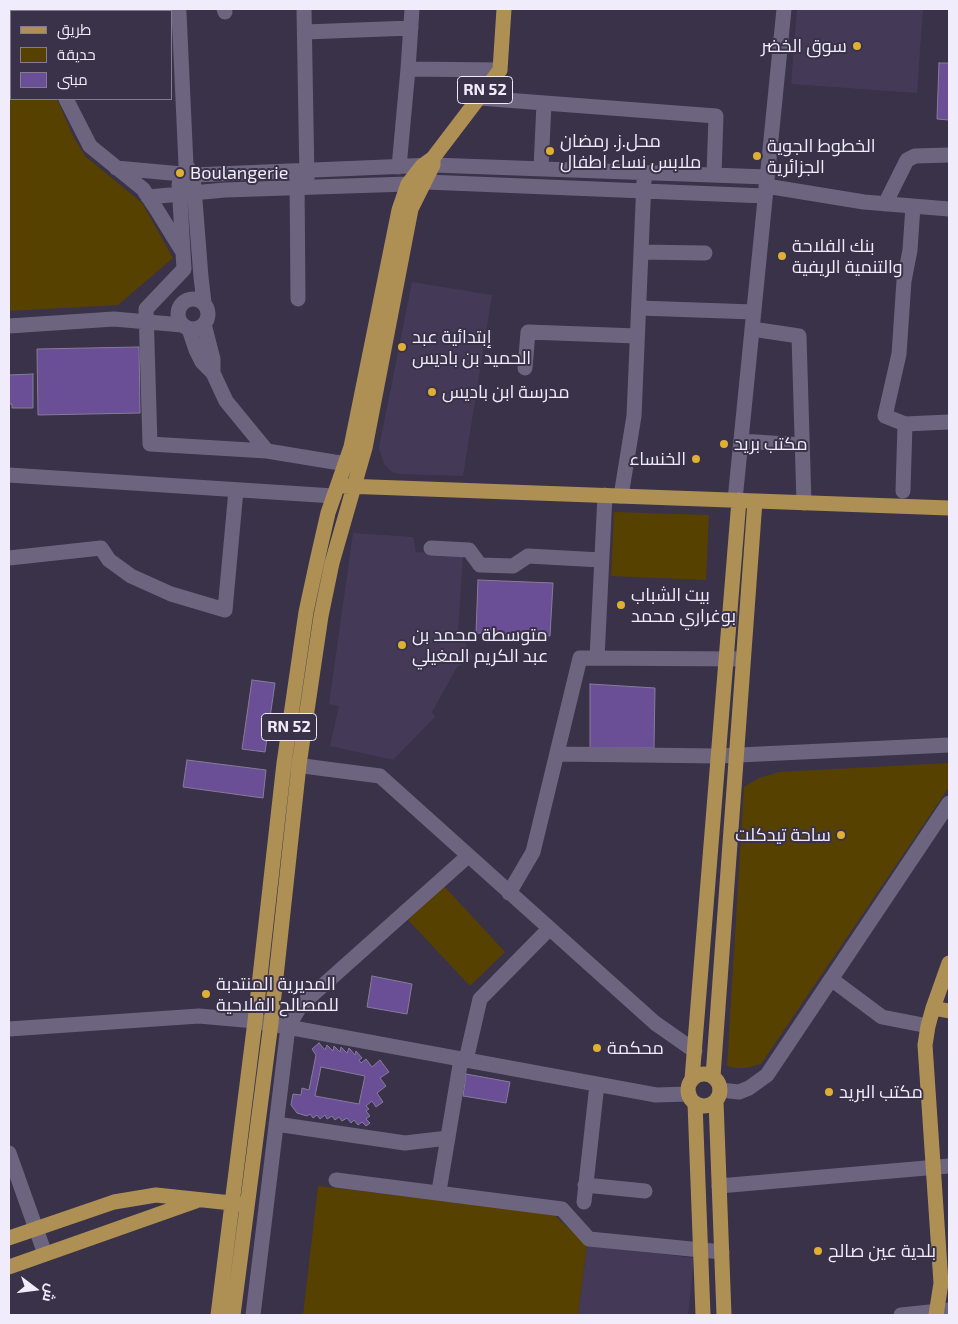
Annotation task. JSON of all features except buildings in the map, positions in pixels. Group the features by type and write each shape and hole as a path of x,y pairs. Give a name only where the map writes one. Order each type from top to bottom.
{"main road":[{"name":"RN 52","path":"233,1315 240,1204 263,1022 321,616 332,563 353,486 351,448 398,210 408,184 429,163 500,70 504,9"},
{"name":"RN 52","path":"263,1022 284,763 306,612 328,513 336,491 365,448 411,209 426,182 429,163"},
{"path":"336,491 353,486 949,508"},
{"path":"703,1315 692,1099 689,1084 692,1079 695,1051 737,500"},
{"path":"724,1315 719,1186 719,1085 713,1076 755,501"},
{"path":"941,1312 941,1283 925,1045 933,1008 949,963"},
{"path":"933,1008 949,1011"},
{"path":"692,1079 702,1074 713,1076"},
{"path":"692,1099 706,1106 718,1096"},
{"path":"9,1238 114,1202 156,1195 240,1204"},
{"path":"9,1267 202,1199"},
{"name":"RN 52","path":"218,1315 240,1204"}],"street":[{"path":"177,9 180,12 186,171 179,194 186,300 179,308 178,317 186,327 202,362 213,373 226,400 267,451"},
{"path":"298,299 302,187 304,9"},
{"path":"399,167 412,9"},
{"path":"737,500 741,441 784,9"},
{"path":"305,32 410,28"},
{"path":"408,69 500,70"},
{"path":"479,98 716,116 714,175"},
{"path":"67,100 90,146 143,189 183,253"},
{"path":"541,168 544,103"},
{"path":"885,204 907,160 915,156 949,155"},
{"path":"116,168 186,171 302,170 399,167 429,163 714,175 766,186 864,202 949,209"},
{"path":"146,316 186,327 198,328 208,318 201,277 195,193 186,171"},
{"path":"621,496 634,416 645,172"},
{"path":"148,197 302,187 426,182 644,191 766,186"},
{"path":"913,206 910,250 904,281 899,354 885,416 905,424 949,422"},
{"path":"641,252 705,253"},
{"path":"184,269 146,316 150,444 267,451 353,464"},
{"path":"9,326 146,316 186,300 196,298 204,303"},
{"path":"639,308 754,312"},
{"path":"204,324 214,358 213,373"},
{"path":"752,329 799,336 804,503"},
{"path":"524,368 528,332 637,336"},
{"path":"903,491 905,424"},
{"path":"741,441 802,445"},
{"path":"9,475 236,490 336,491"},
{"path":"9,558 101,548 109,560 131,576 171,594 225,610 236,490"},
{"path":"597,658 605,495"},
{"path":"430,548 469,550 480,565 513,566 528,556 601,560"},
{"path":"509,893 533,852 580,658 743,659"},
{"path":"557,754 736,756 949,745"},
{"path":"284,763 380,776 655,1023 695,1051"},
{"path":"718,1096 749,1088 767,1075 949,803"},
{"path":"253,1315 288,1027 301,1005 468,856"},
{"path":"440,1185 464,1059 480,999 549,929"},
{"path":"831,979 882,1016 928,1026"},
{"path":"9,1029 200,1016 263,1022 656,1095 692,1099"},
{"path":"584,1202 597,1084"},
{"path":"276,1124 405,1143 448,1138"},
{"path":"9,1153 46,1254"},
{"path":"719,1186 949,1166"},
{"path":"336,1180 562,1209 589,1238 722,1252"},
{"path":"586,1185 645,1191"},
{"path":"240,1204 266,1207"},
{"path":"901,1315 941,1312"}],"shaded area":[{"name":"سوق الخضر","path":"797,9 923,9 917,93 791,84"},
{"path":"412,282 492,295 463,476 399,474 392,472 384,464 379,448"},
{"name":"متوسطة محمد بن عبد الكريم المغيلي","path":"353,533 413,537 416,552 463,555 458,632 474,658 457,667 432,712 435,717 393,760 330,746 339,706 329,704"},
{"path":"587,1245 694,1258 688,1315 578,1315"}],"green space":[{"path":"9,64 10,100 58,101 73,136 85,156 142,203 173,258 118,305 9,311"},
{"path":"614,512 709,515 706,580 611,576"},
{"path":"948,763 949,787 761,1064 746,1068 727,1066 744,787 759,778 779,772"},
{"path":"444,886 505,952 470,986 408,920"},
{"path":"318,1186 553,1214 587,1245 578,1315 303,1315"}],"place":[{"name":"سوق الخضر","path":"857,46"},
{"name":"محل.ز. رمضان ملابس نساء اطفال","path":"550,151"},
{"name":"الخطوط الجوية الجزائرية","path":"757,156"},
{"name":"Boulangerie","path":"180,173"},
{"name":"بنك الفلاحة والتنمية الريفية","path":"782,256"},
{"name":"إبتدائية عبد الحميد بن باديس","path":"402,347"},
{"name":"مدرسة ابن باديس","path":"432,392"},
{"name":"مكتب بريد","path":"724,444"},
{"name":"الخنساء","path":"696,459"},
{"name":"بيت الشباب بوغراري محمد","path":"621,605"},
{"name":"متوسطة محمد بن عبد الكريم المغيلي","path":"402,645"},
{"name":"ساحة تيدكلت","path":"841,835"},
{"name":"المديرية المنتدبة للمصالح الفلاحية","path":"206,994"},
{"name":"محكمة","path":"597,1048"},
{"name":"مكتب البريد","path":"829,1092"},
{"name":"بلدية عين صالح","path":"818,1251"}]}
